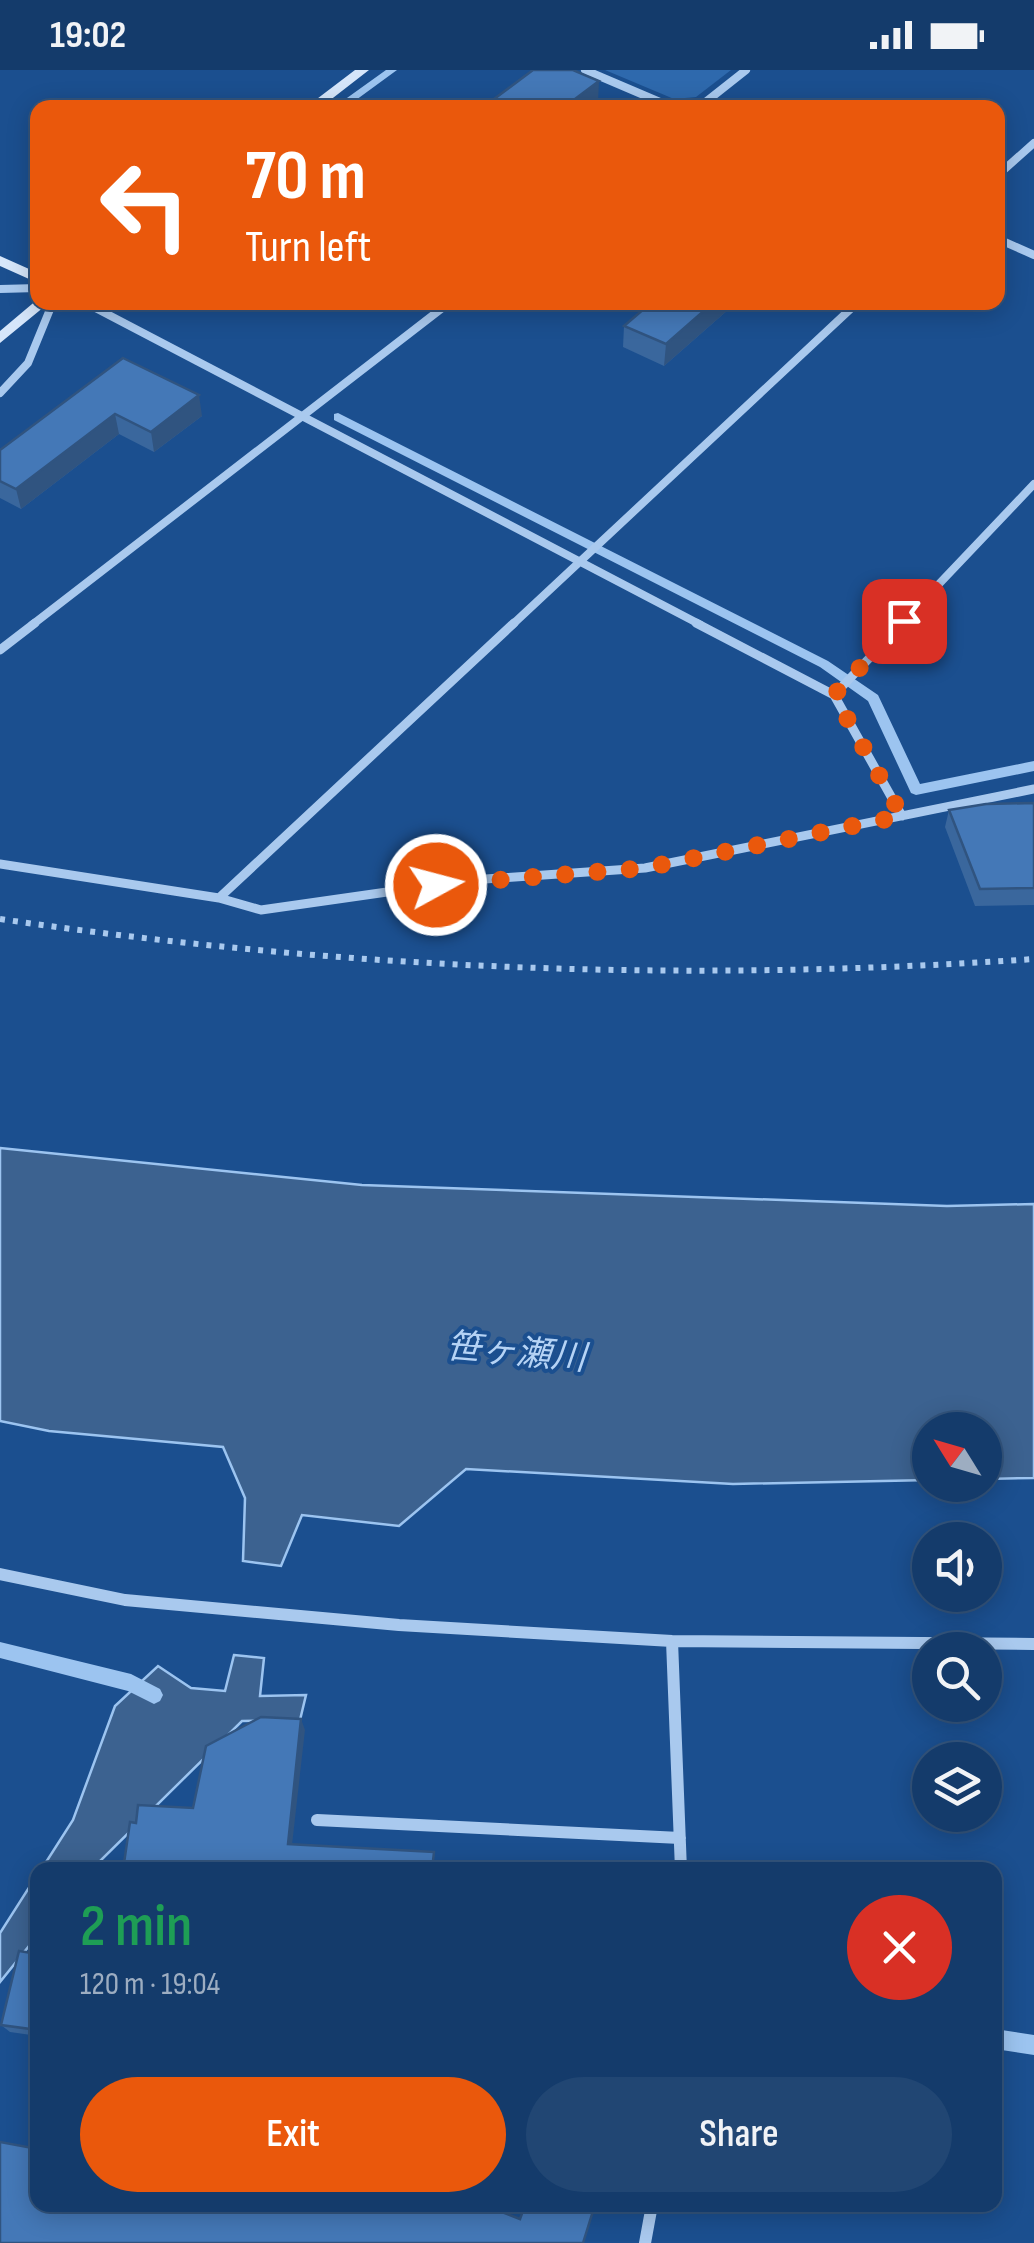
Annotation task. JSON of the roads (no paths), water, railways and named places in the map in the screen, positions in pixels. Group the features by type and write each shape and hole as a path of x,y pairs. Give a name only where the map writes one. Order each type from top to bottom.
{"street":[{"path":"321,100 363,70"},
{"path":"585,70 655,100"},
{"path":"708,100 746,70"},
{"path":"1005,169 1034,143"},
{"path":"1005,242 1034,254"},
{"path":"0,260 30,275"},
{"path":"0,289 30,288"},
{"path":"0,339 34,310"},
{"path":"0,393 28,363 50,310"},
{"path":"99,310 834,695 902,816"},
{"path":"0,650 440,310"},
{"path":"219,898 849,310"},
{"path":"834,695 1034,484"},
{"path":"0,864 219,898 262,910 471,880 645,868 1034,789"},
{"path":"0,1574 126,1600 399,1626 672,1641 1034,1644"},
{"path":"672,1641 681,1862"},
{"path":"317,1820 680,1838"},
{"path":"645,2243 651,2212"}],"water":[{"name":"笹ヶ瀬川","path":"0,1148 362,1185 947,1206 1034,1204 1034,1478 1002,1479 1002,1412 912,1412 912,1480 733,1484 466,1469 399,1526 302,1515 281,1566 243,1561 245,1498 223,1447 49,1431 0,1421"},
{"path":"234,1655 264,1658 260,1696 306,1695 300,1720 242,1721 99,1862 46,1862 73,1820 115,1706 158,1666 191,1688 225,1691"},
{"path":"30,1886 30,1945 0,1982 0,1933"}],"waterway":[{"path":"349,100 392,70"},
{"path":"338,417 824,664 873,698 916,790 1034,766"},
{"path":"0,1650 131,1683 154,1695"},
{"path":"1002,2040 1034,2045"}]}
